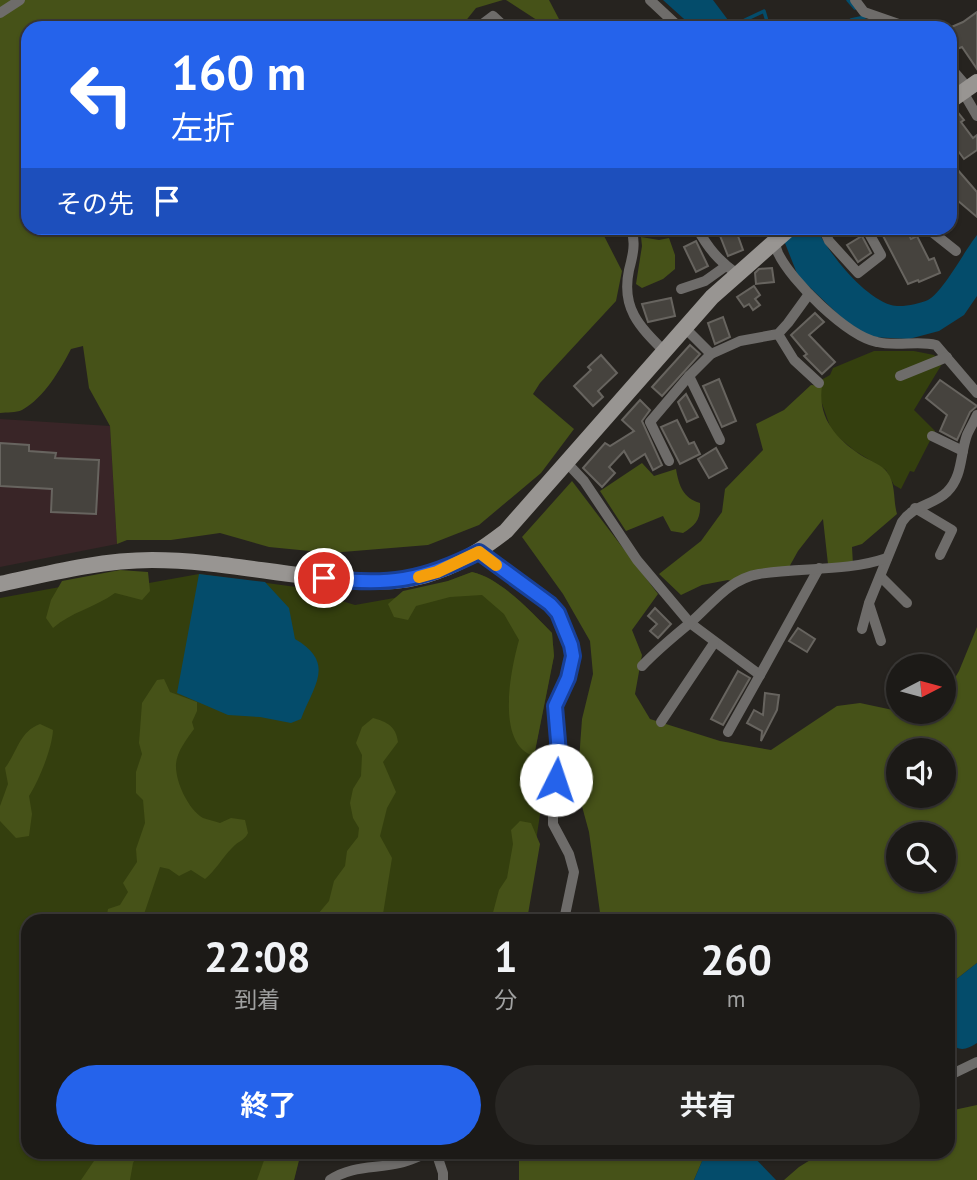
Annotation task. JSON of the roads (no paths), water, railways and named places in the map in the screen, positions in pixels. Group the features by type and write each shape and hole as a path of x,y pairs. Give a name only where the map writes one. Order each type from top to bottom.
{"street":[{"path":"0,13 20,0"},
{"path":"650,0 672,21"},
{"path":"855,0 864,12 890,21"},
{"path":"965,91 977,116"},
{"path":"634,235 627,283 630,308 640,327 664,351"},
{"path":"701,235 709,250 731,269"},
{"path":"0,584 86,566 153,560 207,563 345,580 391,582 437,572 479,552 506,531 664,351 731,269 771,235"},
{"path":"773,235 777,252 809,294 844,326 874,342 895,346 928,343 936,345 977,393"},
{"path":"826,235 858,273 881,255 870,235"},
{"path":"939,235 956,251"},
{"path":"681,289 731,269"},
{"path":"669,461 650,422 711,354 740,341 778,334 809,294"},
{"path":"684,327 711,354"},
{"path":"778,334 794,360 819,383"},
{"path":"900,376 947,357"},
{"path":"689,376 720,440"},
{"path":"862,629 869,604 902,522 907,514 946,493 957,478 968,435 977,415"},
{"path":"932,436 963,451"},
{"path":"567,463 584,481 637,560 690,623 760,675"},
{"path":"915,509 952,530 940,555"},
{"path":"479,552 550,604 558,613 571,645 571,668 555,706 559,753 553,824 569,854 574,872 565,914"},
{"path":"642,666 660,646 690,623 726,589 742,579 758,574 849,567 887,558"},
{"path":"728,732 819,568"},
{"path":"881,577 907,603"},
{"path":"869,604 881,641"},
{"path":"661,722 714,643"},
{"path":"955,1073 977,1062"},
{"path":"330,1180 355,1169 412,1159"},
{"path":"437,1159 443,1180"}],"water":[{"path":"663,0 713,0 729,21 686,21"},
{"path":"782,235 820,235 838,261 869,293 891,305 919,303 934,296 977,235 977,296 964,315 939,331 909,339 870,337 843,319 798,276"},
{"path":"199,574 265,582 289,608 295,639 308,648 318,666 316,685 301,719 291,723 228,715 177,693"},
{"path":"977,963 977,1043 959,1049 955,1046 955,980"},
{"path":"703,1159 756,1159 776,1180 694,1180"}],"waterway":[{"path":"848,0 855,8"},
{"path":"743,21 764,11 767,21"},
{"path":"851,21 865,17"}]}
